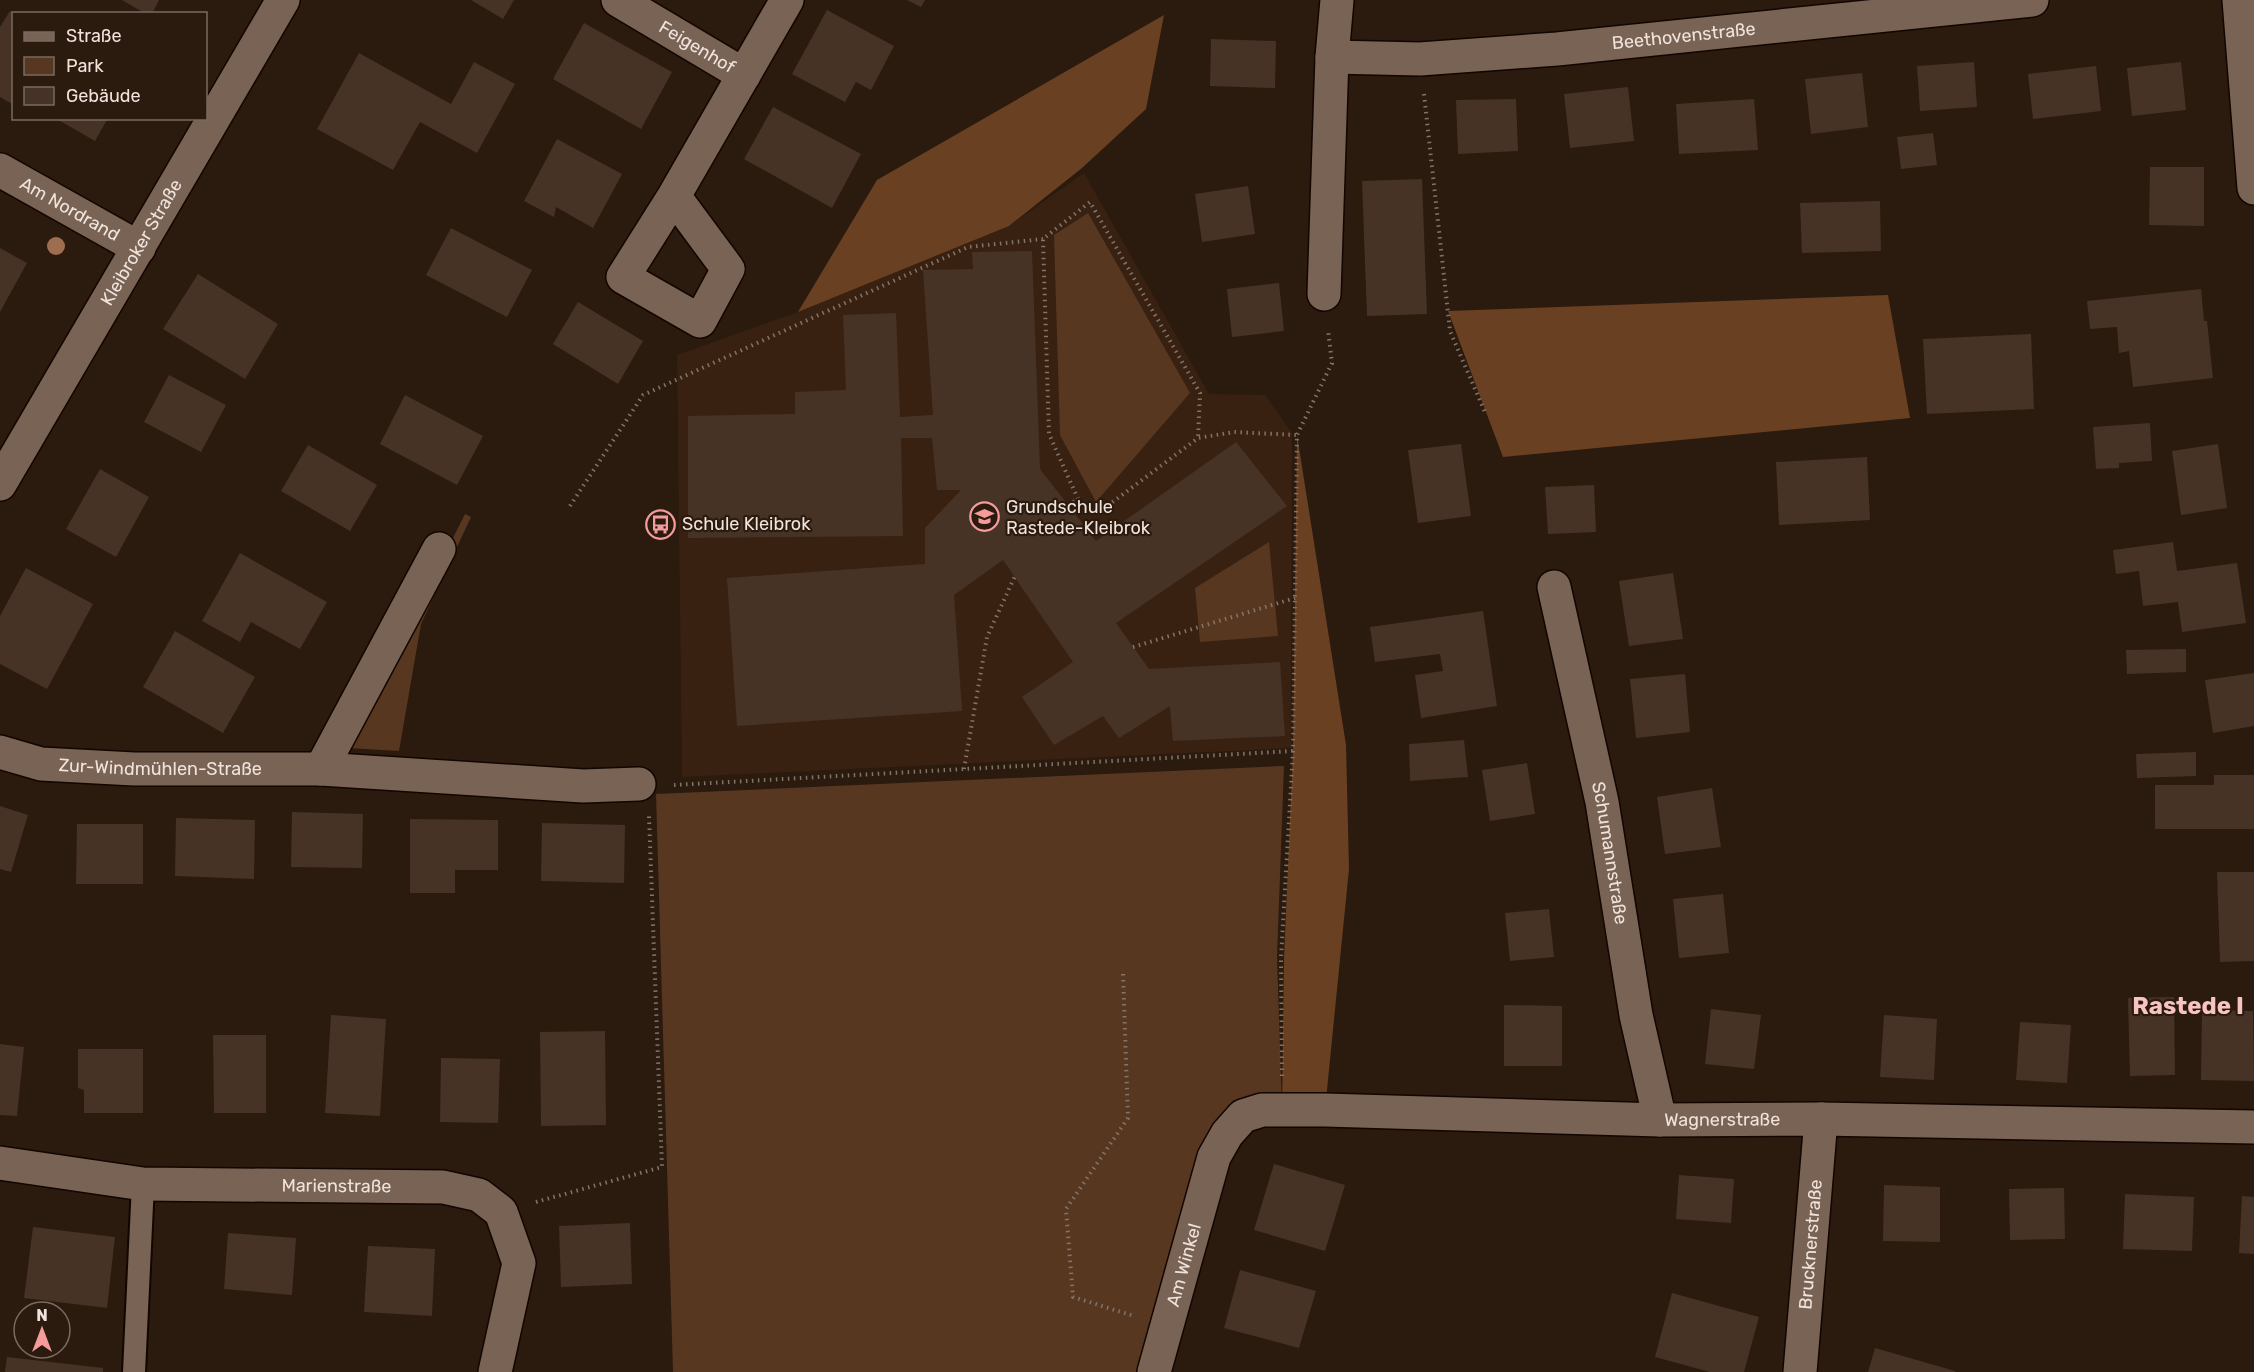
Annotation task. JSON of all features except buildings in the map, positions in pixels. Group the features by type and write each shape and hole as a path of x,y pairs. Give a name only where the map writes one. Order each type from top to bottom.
{"street":[{"name":"Kleibroker Straße","path":"0,484 283,0"},
{"name":"Feigenhof","path":"618,0 744,75"},
{"name":"Feigenhof","path":"674,196 787,0"},
{"path":"1324,294 1332,57 1337,0"},
{"name":"Beethovenstraße","path":"1332,57 1420,59 1557,49 2032,0"},
{"path":"2239,0 2254,188"},
{"name":"Am Nordrand","path":"0,170 139,248"},
{"path":"321,769 439,549"},
{"name":"Schumannstraße","path":"1554,587 1602,802 1636,1015 1660,1120"},
{"name":"Zur-Windmühlen-Straße","path":"0,752 41,764 134,769 321,769 583,786 644,785"},
{"name":"Wagnerstraße","path":"1214,1157 1227,1134 1244,1116 1262,1110 1660,1120 1821,1119 2254,1127"},
{"name":"Brucknerstraße","path":"1800,1372 1821,1119"},
{"name":"Am Winkel","path":"1154,1372 1214,1157"},
{"name":"Marienstraße","path":"0,1163 143,1184 443,1187 479,1196 501,1212"},
{"path":"495,1372 519,1263 501,1212"}],"lane":[{"path":"134,1372 143,1184"}],"path":[{"path":"1420,59 1450,331 1485,411"},
{"path":"570,506 643,395 968,247 1043,239 1090,202 1200,393 1198,438"},
{"path":"1043,239 1049,434 1078,499 1098,513 1198,438 1234,432 1297,435"},
{"path":"1282,1110 1281,958 1293,751 1297,435 1332,363 1324,294"},
{"path":"1068,505 1078,499"},
{"path":"964,769 987,637 1015,576"},
{"path":"1133,647 1295,598"},
{"path":"501,1212 662,1167 644,785 1293,751"},
{"path":"1123,974 1128,1118 1066,1209 1073,1297 1167,1326"}],"shaded area":[{"path":"1164,15 1146,109 1082,168 1009,226 798,312 877,180"},
{"name":"Grundschule Rastede-Kleibrok","path":"1084,173 1209,394 1265,395 1292,433 1291,748 682,777 677,355 798,312 1009,226"},
{"path":"1888,295 1910,418 1503,457 1448,311"},
{"path":"1297,435 1346,745 1349,869 1325,1110 1282,1110 1284,958 1293,751"}],"green space":[{"path":"1088,213 1190,393 1096,502 1060,435 1054,235"},
{"path":"465,514 471,517 421,624 399,751 348,748"},
{"path":"1269,542 1278,636 1200,642 1195,588"},
{"path":"1284,766 1277,957 1282,1110 1243,1116 1154,1372 673,1372 656,794"}],"place":[{"name":"Grundschule Rastede-Kleibrok","path":"985,517"},
{"name":"Schule Kleibrok","path":"661,524"}],"district":[{"name":"Rastede I","path":"2188,1006"}]}
